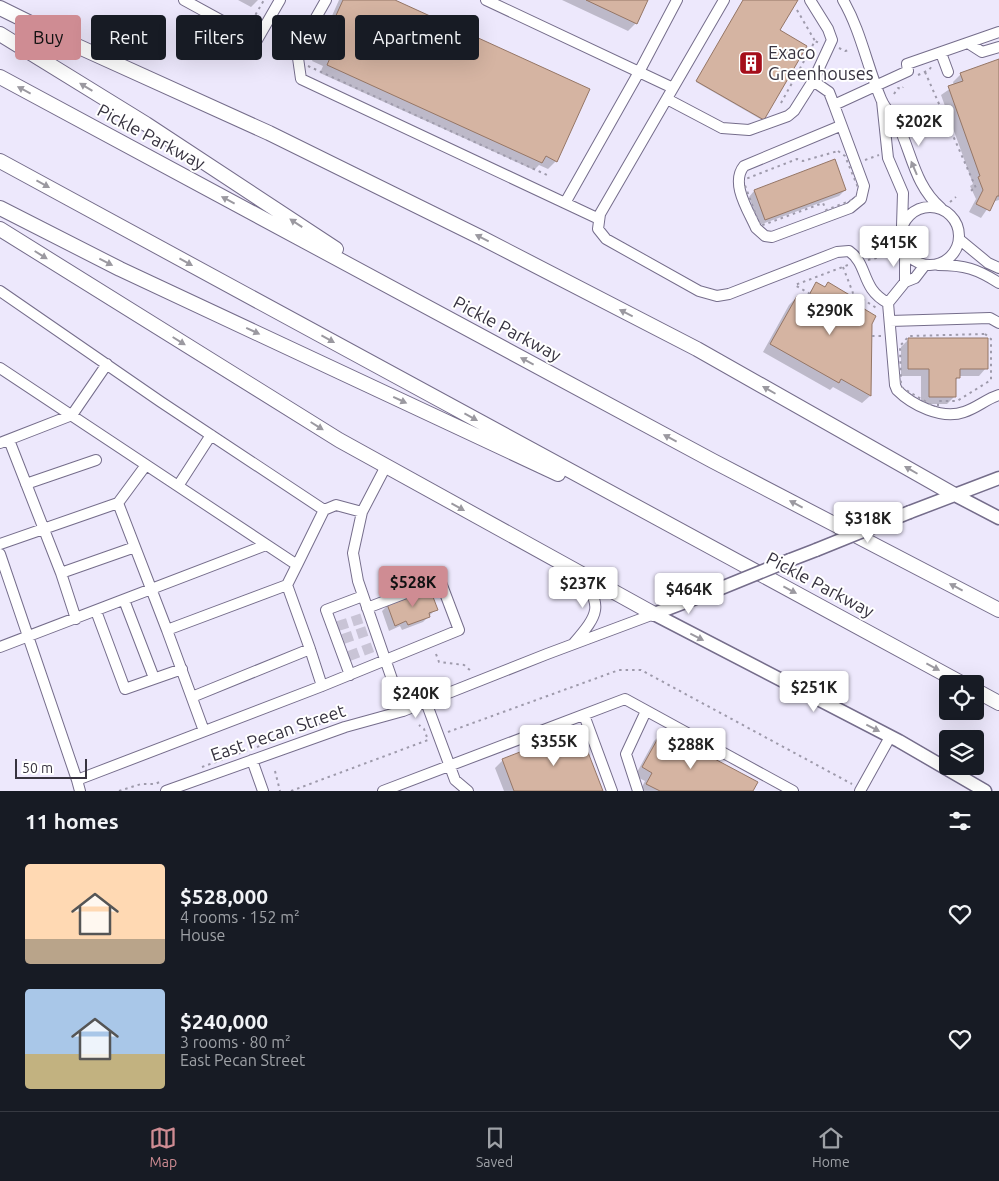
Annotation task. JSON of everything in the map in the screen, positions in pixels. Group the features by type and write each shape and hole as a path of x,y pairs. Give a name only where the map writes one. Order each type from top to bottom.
{"highway":[{"path":"0,8 77,46 269,133 482,238 697,349 953,494"},
{"path":"0,34 146,124 410,298"},
{"name":"Pickle Parkway","path":"0,77 410,298 999,610"},
{"name":"Pickle Parkway","path":"0,161 946,675"},
{"path":"0,208 120,269 685,534"},
{"path":"0,228 339,440 576,573 654,614"},
{"path":"984,695 999,703"}],"main road":[{"path":"654,614 953,494 999,478"},
{"path":"953,494 999,518"},
{"path":"654,614 890,737 985,791"}],"street":[{"path":"184,0 258,40 280,0"},
{"path":"326,0 297,51 301,79 599,219"},
{"path":"486,0 673,88"},
{"path":"564,203 639,72 677,0"},
{"path":"724,0 600,214 598,229 606,239 709,295 729,294 843,250 854,255 872,292 888,303"},
{"path":"667,99 722,128 749,130 788,116 794,111 813,81 832,40 810,0"},
{"path":"843,0 852,16 882,101 888,158 904,193 900,237 905,253 905,282"},
{"path":"834,105 908,71 907,64 999,32"},
{"path":"968,43 982,52 999,47"},
{"path":"941,52 948,72"},
{"path":"813,81 829,92 840,126 864,186 861,198 850,208 772,237 760,233 756,228 738,182 740,170 744,166 840,126"},
{"path":"882,101 897,124 920,183 929,198 945,206 953,217 958,225 959,239 955,252 944,262 930,265 915,278 905,282 888,303 895,385 902,394 936,414 966,412 999,395"},
{"path":"902,227 910,214 919,208 945,206"},
{"path":"959,239 988,263 999,268"},
{"path":"905,253 915,262 930,265 961,265 981,272 999,283"},
{"path":"1,294 324,510"},
{"path":"890,321 990,318 999,323"},
{"path":"76,619 61,573 26,484 4,442 72,415 107,364"},
{"path":"0,368 297,565"},
{"path":"178,486 211,435"},
{"path":"26,484 96,460"},
{"path":"0,544 118,504 146,464"},
{"path":"386,466 362,512 353,553 354,569 376,646 385,661 403,711"},
{"path":"118,504 204,731"},
{"path":"167,630 287,585 324,510 336,505 362,512"},
{"path":"0,647 266,545"},
{"path":"61,573 135,547"},
{"path":"0,554 80,791"},
{"path":"573,644 590,625 595,614 596,603 591,590 576,573"},
{"path":"77,780 322,686 459,630 440,580 367,614"},
{"path":"287,585 322,686"},
{"path":"350,675 347,657 336,627 326,610 363,596"},
{"path":"124,600 154,678"},
{"path":"96,610 125,689 182,669"},
{"name":"East Pecan Street","path":"165,786 252,760 345,727 403,711 654,614"},
{"path":"192,696 310,649"},
{"path":"383,791 625,699 793,791"},
{"path":"426,702 455,780 468,791"},
{"path":"638,791 626,754 646,710"},
{"path":"584,715 612,791"},
{"path":"860,791 890,737"},
{"path":"252,760 263,791"}],"path":[{"path":"256,15 264,0"},
{"path":"797,10 815,41 824,46"},
{"path":"781,103 815,41"},
{"path":"837,46 845,51 849,50"},
{"path":"305,61 305,65 547,175"},
{"path":"918,75 926,72 932,66"},
{"path":"926,72 976,188 970,191"},
{"path":"894,94 898,88 902,89 903,87"},
{"path":"838,151 845,156 858,190 855,199 826,210 823,203 760,226 743,180 797,159 803,161 838,151"},
{"path":"863,160 879,155"},
{"path":"945,206 956,197"},
{"path":"865,260 892,254"},
{"path":"810,294 795,285 851,265"},
{"path":"843,267 852,293 880,310"},
{"path":"899,336 985,334 991,339 991,380 957,401 938,401 938,408 901,387 900,346 909,336"},
{"path":"872,336 886,336"},
{"path":"436,654 439,662 464,665 472,672"},
{"path":"201,767 339,717"},
{"path":"291,791 428,740 424,729 419,725"},
{"path":"275,771 280,791"},
{"path":"119,791 142,784 165,786"}],"building":[{"path":"343,0 395,0 428,15 355,15 355,60 479,60 479,38 590,89 557,162 546,156 542,163 327,65 329,60 345,60 345,15 336,15"},
{"path":"586,0 648,0 637,24"},
{"name":"Exaco Greenhouses","path":"743,0 798,0 780,30 807,46 764,120 696,81"},
{"path":"999,59 999,196 997,196 990,211 976,204 983,190 978,177 980,176 948,86 963,81 960,73"},
{"path":"835,159 846,190 765,220 754,190"},
{"path":"816,282 825,287 828,282 858,300 856,304 876,316 872,324 871,396 841,379 839,383 770,344 797,296 806,301"},
{"path":"908,338 988,338 988,369 960,369 960,378 956,378 956,397 929,397 929,369 908,369"},
{"path":"430,589 438,610 429,613 430,617 408,625 406,621 395,626 387,604"},
{"path":"579,729 603,791 514,791 502,759"},
{"path":"662,731 758,782 753,791 660,791 646,784 652,773 642,767"}],"tunnel":[{"path":"338,626 363,618"},
{"path":"343,639 367,631"},
{"path":"349,656 373,647"}],"place":[{"name":"Exaco Greenhouses","path":"751,63"}]}
